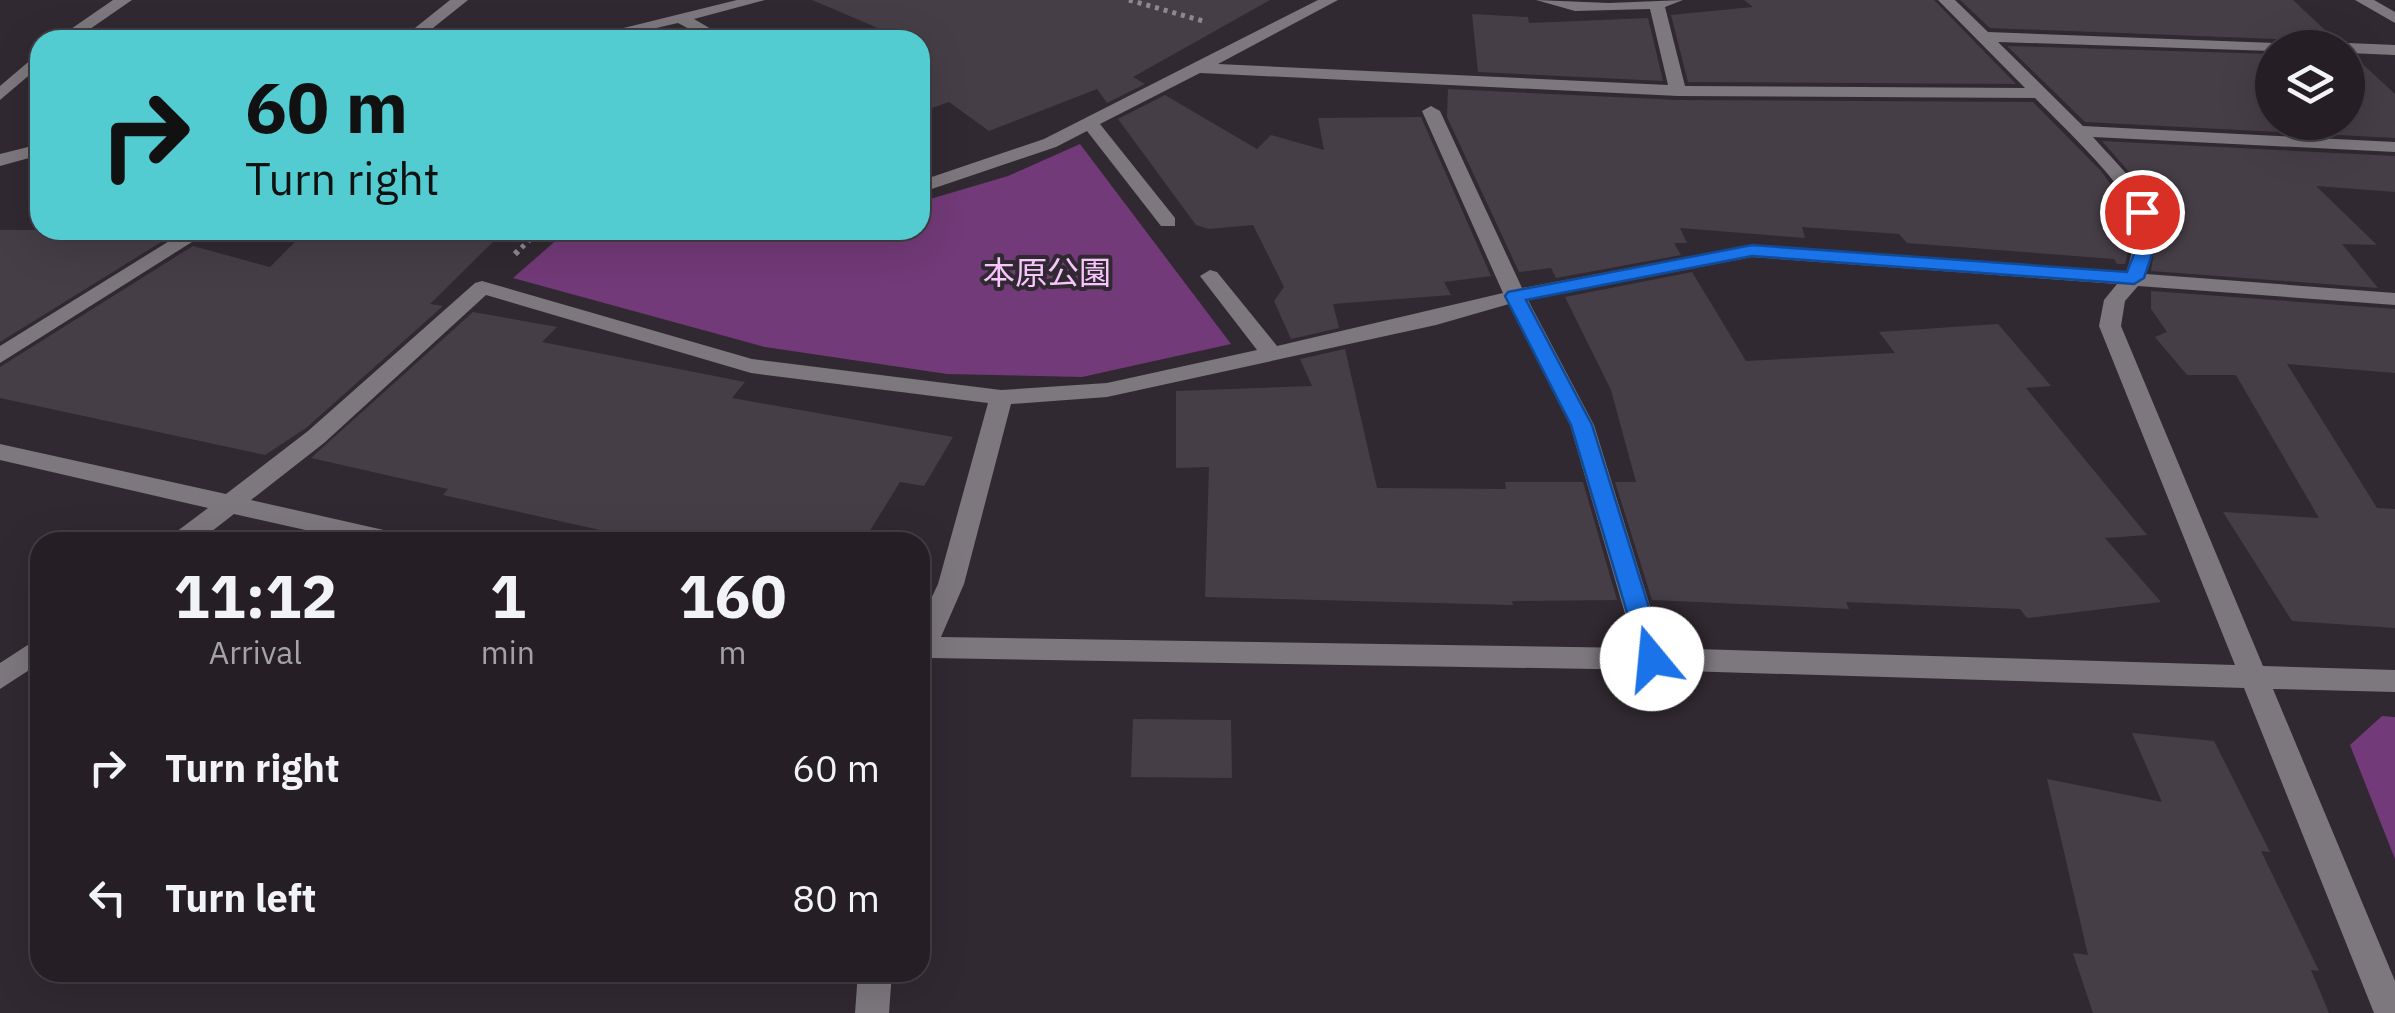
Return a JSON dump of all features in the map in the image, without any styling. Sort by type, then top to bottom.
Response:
[{"type":"street","points":[[78,30],[124,0]]},
{"type":"street","points":[[421,30],[460,0]]},
{"type":"street","points":[[627,30],[757,0]]},
{"type":"street","points":[[930,184],[1033,149],[1091,124],[1330,0]]},
{"type":"street","points":[[1544,0],[1573,6],[1666,2],[1678,91]]},
{"type":"street","points":[[1946,0],[2078,131],[2129,190],[2142,212],[2143,254],[2134,278],[2115,300],[2110,326],[2392,1013]]},
{"type":"street","points":[[2363,0],[2395,18]]},
{"type":"street","points":[[680,18],[703,30]]},
{"type":"street","points":[[1983,37],[2255,46]]},
{"type":"street","points":[[2365,49],[2395,50]]},
{"type":"street","points":[[0,95],[30,67]]},
{"type":"street","points":[[1201,68],[1678,91],[2040,93]]},
{"type":"street","points":[[1430,111],[1514,296],[1582,425],[1652,659]]},
{"type":"street","points":[[1091,124],[1168,222]]},
{"type":"street","points":[[2078,131],[2395,147]]},
{"type":"street","points":[[0,160],[30,152]]},
{"type":"street","points":[[0,356],[184,240]]},
{"type":"street","points":[[195,532],[316,436],[482,287],[751,366],[1001,396],[1108,390],[1514,296],[1752,251],[2395,300]]},
{"type":"street","points":[[1210,276],[1272,354]]},
{"type":"street","points":[[930,630],[951,584],[1001,396]]},
{"type":"street","points":[[0,452],[352,532]]},
{"type":"street","points":[[930,649],[1652,659],[2395,681]]},
{"type":"street","points":[[0,678],[30,656]]},
{"type":"street","points":[[872,1013],[874,982]]},
{"type":"path","points":[[1129,0],[1257,37]]},
{"type":"green space","name":"本原公園","points":[[1080,144],[1231,344],[1082,377],[947,374],[765,347],[513,278],[557,240],[930,240],[930,199],[1008,176]]},
{"type":"green space","points":[[2382,716],[2395,717],[2395,859],[2350,745]]},
{"type":"building","points":[[812,0],[1270,0],[1133,77],[1145,84],[1107,103],[1097,89],[989,131],[949,102],[930,109],[930,30],[882,30]]},
{"type":"building","points":[[1744,0],[1934,0],[2016,84],[1688,82],[1671,15],[1753,7]]},
{"type":"building","points":[[1960,0],[2293,0],[2325,30],[2255,30],[2255,38],[1990,28]]},
{"type":"building","points":[[1472,14],[1528,17],[1529,23],[1648,18],[1663,81],[1478,72]]},
{"type":"building","points":[[2007,46],[2255,53],[2255,131],[2085,122]]},
{"type":"building","points":[[2365,66],[2395,94],[2395,138],[2365,136]]},
{"type":"building","points":[[1448,89],[1678,100],[2033,102],[2101,171],[2123,201],[2131,226],[2127,257],[2125,264],[2117,264],[2114,259],[1907,243],[1899,234],[1802,227],[1805,238],[1680,228],[1687,243],[1674,243],[1681,255],[1556,278],[1551,268],[1519,272],[1447,117]]},
{"type":"building","points":[[1165,95],[1257,149],[1271,135],[1324,150],[1318,118],[1421,117],[1491,276],[1444,282],[1451,295],[1333,304],[1339,328],[1291,339],[1274,301],[1284,287],[1253,225],[1209,229],[1196,225],[1118,119]]},
{"type":"building","points":[[2102,141],[2395,156],[2395,192],[2316,186],[2377,245],[2342,244],[2378,288],[2151,271],[2157,232],[2154,212],[2137,181]]},
{"type":"building","points":[[0,230],[30,230],[30,240],[164,240],[0,342]]},
{"type":"building","points":[[297,240],[495,240],[430,304],[443,306],[306,428],[265,455],[0,398],[0,367],[193,246],[270,267]]},
{"type":"building","points":[[1692,272],[1746,361],[1895,353],[1879,332],[1998,324],[2051,386],[2026,388],[2147,535],[2105,538],[2161,602],[2027,618],[2020,609],[1846,602],[1849,609],[1652,600],[1615,482],[1636,482],[1611,390],[1565,297]]},
{"type":"building","points":[[2151,291],[2395,309],[2395,373],[2287,364],[2377,508],[2395,509],[2395,628],[2292,621],[2223,512],[2319,518],[2236,375],[2187,375],[2155,337],[2167,332],[2151,309]]},
{"type":"building","points":[[473,312],[557,327],[542,342],[745,382],[732,398],[953,437],[924,486],[900,482],[869,532],[609,532],[443,495],[448,489],[311,458]]},
{"type":"building","points":[[1345,349],[1377,488],[1506,489],[1505,482],[1583,482],[1617,600],[1512,601],[1513,605],[1205,597],[1209,467],[1176,468],[1176,391],[1312,386],[1300,359]]},
{"type":"building","points":[[1133,719],[1231,720],[1232,778],[1131,777]]},
{"type":"building","points":[[2132,733],[2214,741],[2270,852],[2261,851],[2319,971],[2311,970],[2329,1013],[2093,1013],[2073,953],[2088,955],[2047,779],[2162,802]]},
{"type":"route","points":[[1652,659],[1582,425],[1514,296],[1752,251],[2134,278],[2143,254],[2142,212]]}]
